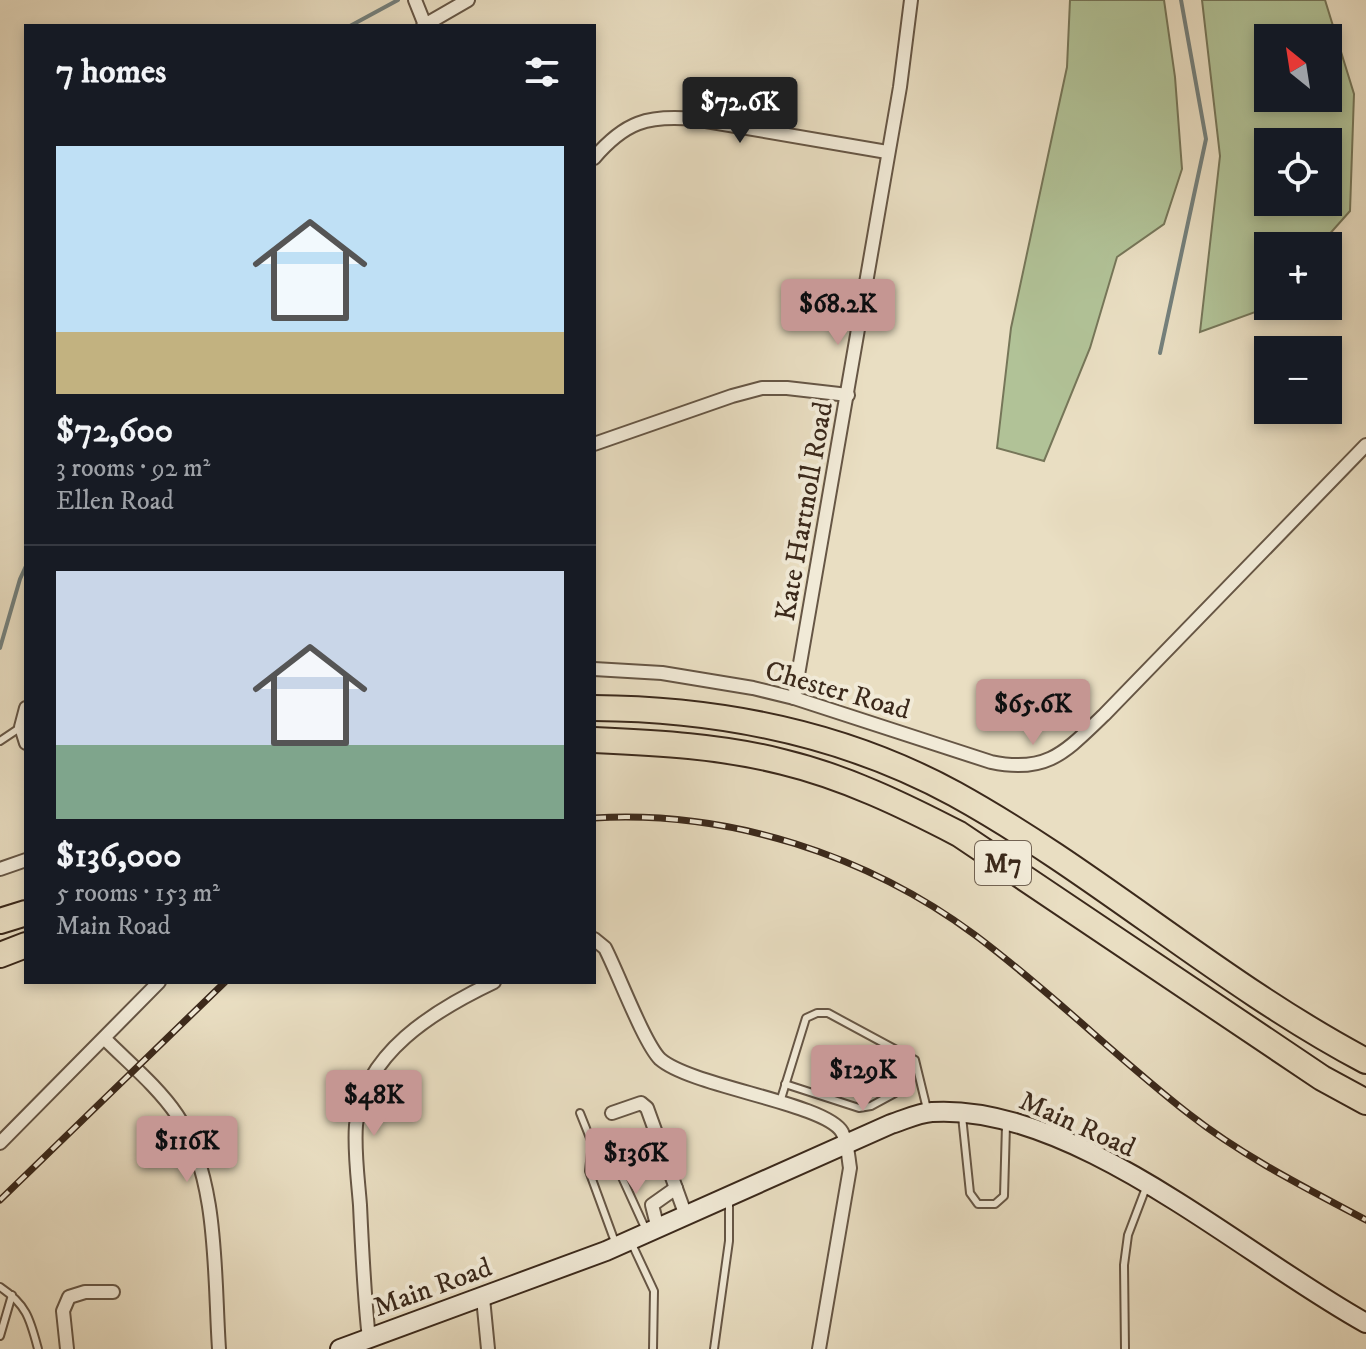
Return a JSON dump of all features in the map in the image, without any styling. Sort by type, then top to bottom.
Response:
[{"type":"highway","name":"M7","points":[[596,708],[651,708],[771,725],[844,747],[933,783],[1018,832],[1292,1017],[1366,1061]]},
{"type":"highway","name":"M7","points":[[596,740],[671,743],[784,762],[853,784],[906,807],[959,834],[1289,1056],[1366,1102]]},
{"type":"highway","points":[[0,921],[24,914]]},
{"type":"highway","points":[[0,955],[24,946]]},
{"type":"main road","name":"Main Road","points":[[340,1349],[483,1298],[638,1237],[891,1124],[928,1112],[962,1112],[1006,1120],[1091,1154],[1147,1185],[1366,1323]]},
{"type":"street","points":[[415,0],[423,24]]},
{"type":"street","points":[[427,24],[468,0]]},
{"type":"street","name":"Kate Hartnoll Road","points":[[794,698],[900,87],[911,0]]},
{"type":"street","points":[[596,156],[611,139],[635,123],[667,118],[694,119],[887,152]]},
{"type":"street","points":[[596,443],[762,388],[848,395]]},
{"type":"street","name":"Chester Road","points":[[596,669],[713,680],[794,698],[991,762],[1027,766],[1053,758],[1104,715],[1366,445]]},
{"type":"street","points":[[24,716],[21,727],[24,737]]},
{"type":"street","points":[[0,869],[24,861]]},
{"type":"street","points":[[596,941],[605,948],[659,1057],[684,1071],[828,1121],[841,1129],[847,1143],[850,1168],[819,1349]]},
{"type":"street","points":[[0,1143],[157,984]]},
{"type":"street","points":[[369,1339],[356,1144],[360,1106],[391,1051],[439,1012],[490,984]]},
{"type":"street","points":[[105,1039],[177,1115],[202,1166],[208,1193],[219,1349]]},
{"type":"street","points":[[612,1113],[636,1103],[644,1104],[686,1216]]},
{"type":"street","points":[[638,1237],[652,1205],[676,1188]]},
{"type":"street","points":[[67,1349],[63,1311],[69,1297],[85,1292],[113,1292]]},
{"type":"street","points":[[483,1298],[488,1349]]},
{"type":"lane","points":[[0,741],[21,727]]},
{"type":"lane","points":[[779,1103],[803,1023],[810,1014],[828,1013],[908,1054],[919,1067],[928,1112]]},
{"type":"lane","points":[[785,1084],[859,1108],[871,1106],[895,1093],[908,1054]]},
{"type":"lane","points":[[962,1112],[970,1193],[973,1200],[985,1205],[1001,1200],[1005,1191],[1006,1120]]},
{"type":"lane","points":[[580,1113],[592,1143],[589,1171],[638,1237]]},
{"type":"lane","points":[[592,1143],[615,1162],[654,1291],[653,1349]]},
{"type":"lane","points":[[1125,1349],[1124,1265],[1128,1235],[1147,1185]]},
{"type":"lane","points":[[714,1349],[729,1241],[729,1197]]},
{"type":"lane","points":[[0,1287],[22,1304],[30,1318],[38,1349]]},
{"type":"lane","points":[[0,1336],[12,1295]]},
{"type":"green space","points":[[1070,0],[1164,0],[1175,77],[1182,169],[1164,224],[1117,257],[1090,348],[1044,461],[997,448],[1011,328],[1067,67]]},
{"type":"green space","points":[[1202,0],[1325,0],[1332,24],[1254,24],[1254,112],[1342,112],[1342,55],[1354,94],[1350,211],[1331,232],[1254,232],[1254,313],[1200,332],[1220,156]]},
{"type":"waterway","points":[[354,24],[398,0]]},
{"type":"waterway","points":[[1160,353],[1206,139],[1181,0]]},
{"type":"waterway","points":[[0,648],[24,570]]},
{"type":"railway","points":[[596,818],[645,817],[745,830],[843,861],[889,882],[975,935],[1210,1130],[1276,1171],[1366,1220]]},
{"type":"railway","points":[[0,1200],[223,984]]}]
